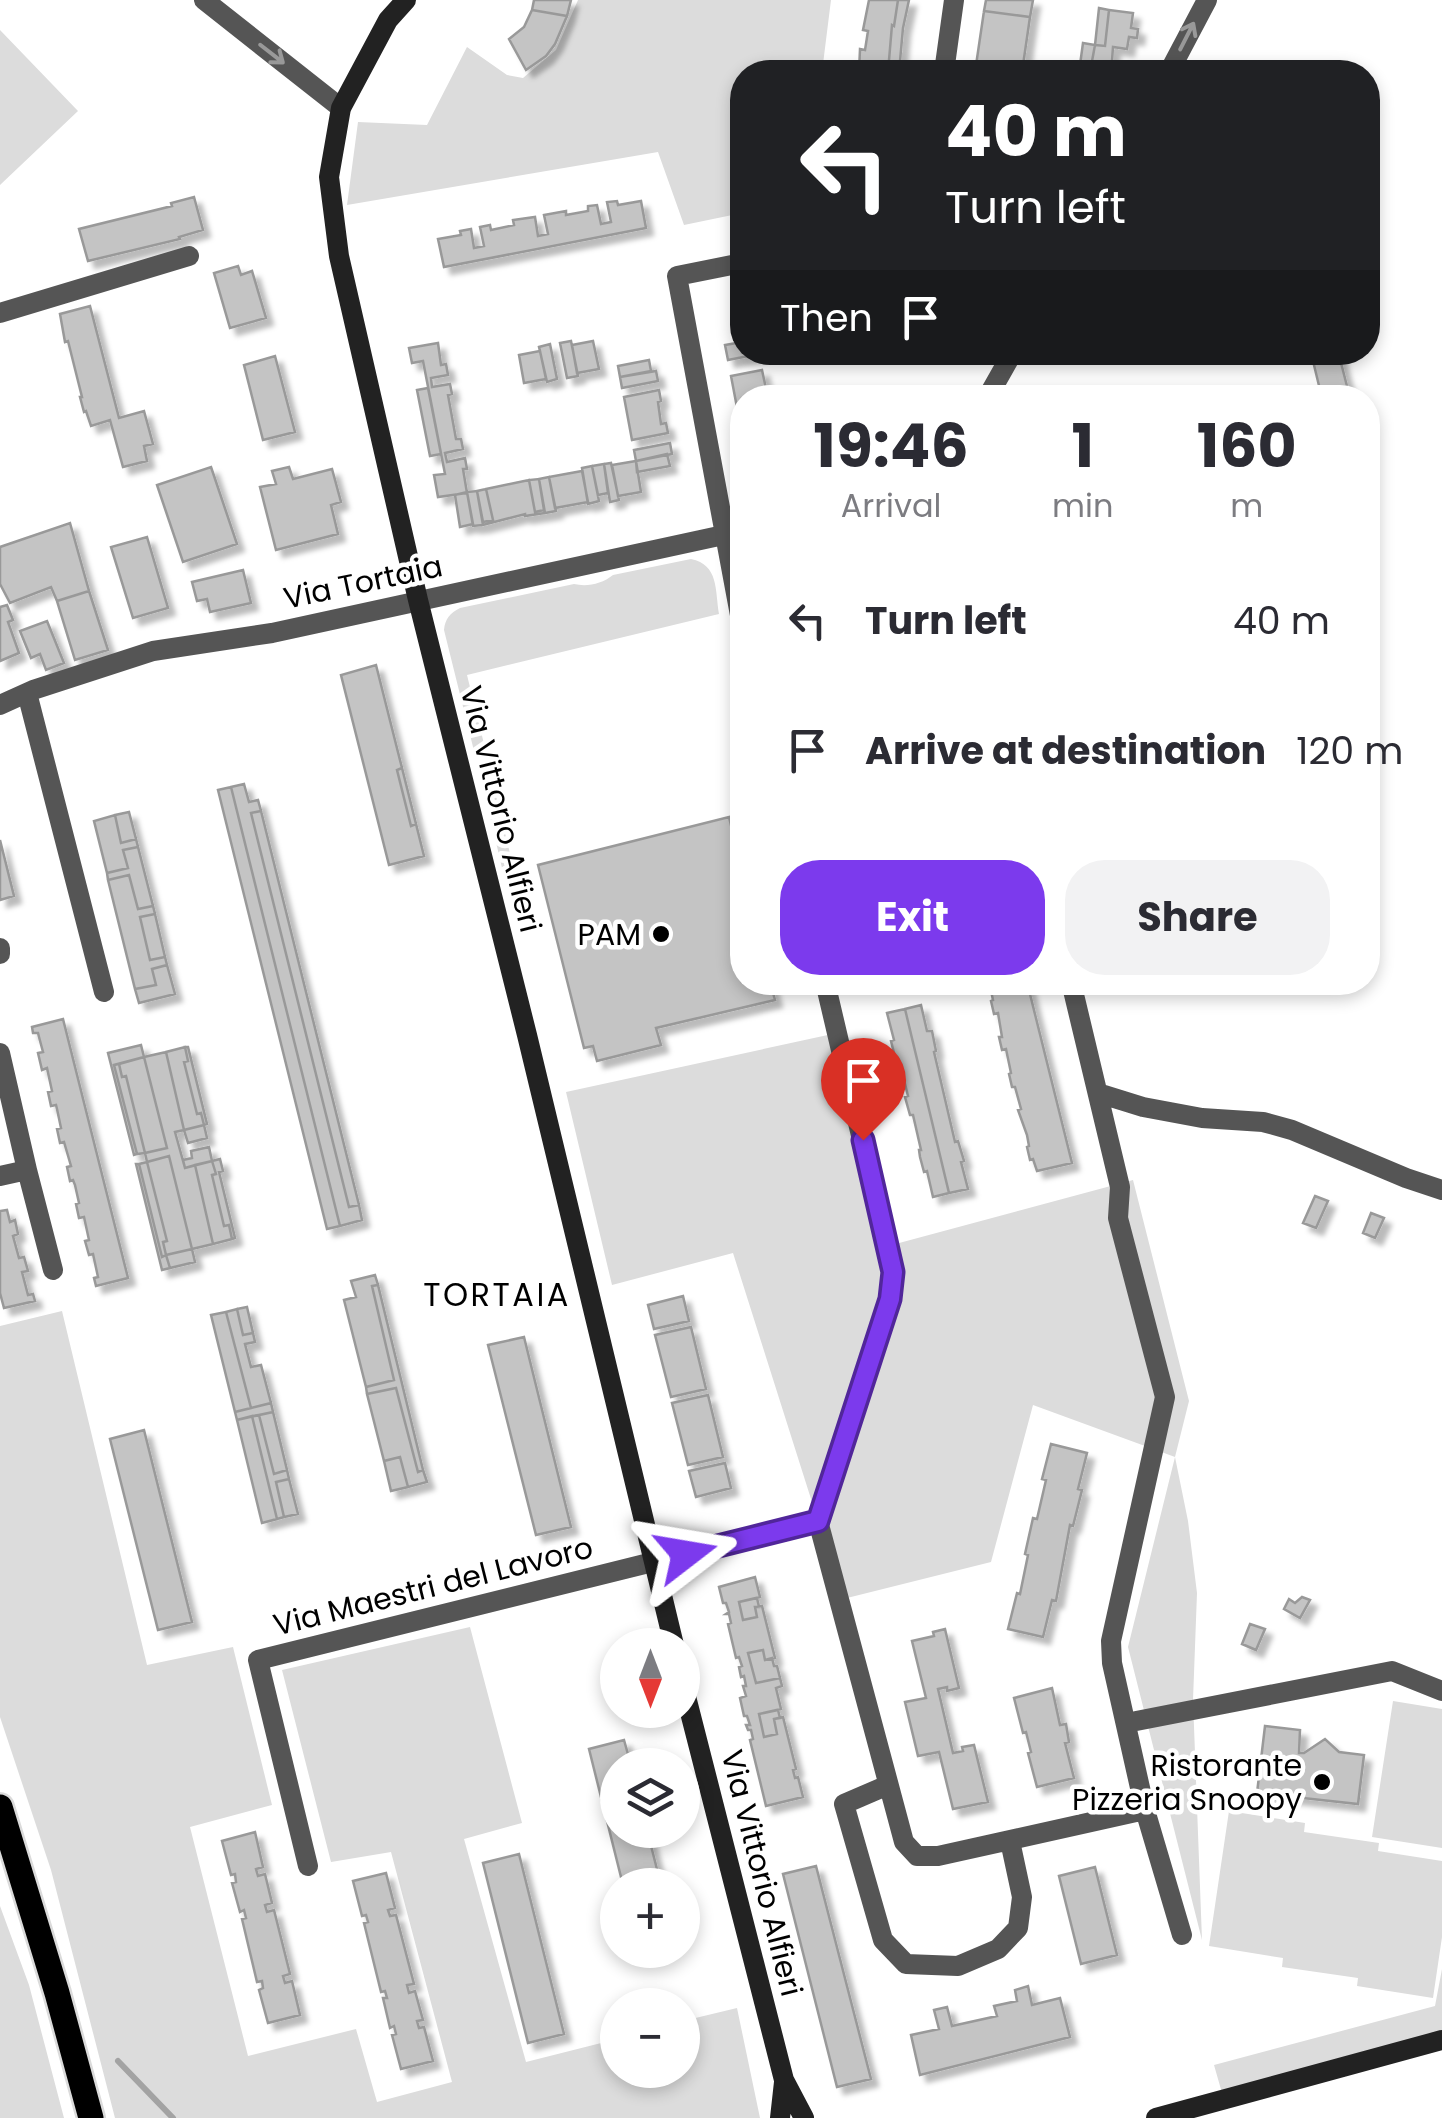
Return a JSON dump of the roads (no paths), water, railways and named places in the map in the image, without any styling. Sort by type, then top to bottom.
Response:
[{"type":"main road","points":[[0,1807],[58,1994],[91,2118]]},
{"type":"street","points":[[204,0],[341,108]]},
{"type":"street","name":"Via Vittorio Alfieri","points":[[406,0],[388,20],[341,108],[329,178],[339,256],[418,600],[670,1628]]},
{"type":"street","points":[[946,60],[954,0]]},
{"type":"street","points":[[1175,60],[1207,0]]},
{"type":"street","points":[[0,313],[189,256]]},
{"type":"street","points":[[730,265],[676,276],[730,519]]},
{"type":"street","name":"Via Tortaia","points":[[0,704],[153,650],[272,633],[730,534]]},
{"type":"street","points":[[26,693],[104,992]]},
{"type":"street","points":[[828,995],[893,1272],[890,1299],[818,1521],[904,1842],[917,1856],[938,1856],[1146,1810]]},
{"type":"street","points":[[1074,995],[1120,1187],[1118,1218],[1165,1398],[1110,1641],[1146,1810],[1182,1935]]},
{"type":"street","points":[[0,1053],[52,1270]]},
{"type":"street","points":[[1098,1093],[1143,1108],[1202,1118],[1263,1122],[1292,1130],[1442,1190]]},
{"type":"street","points":[[0,1176],[27,1170]]},
{"type":"street","points":[[653,1563],[818,1521]]},
{"type":"street","name":"Via Maestri del Lavoro","points":[[308,1866],[258,1660],[653,1563]]},
{"type":"street","points":[[1126,1723],[1392,1672],[1442,1691]]},
{"type":"street","name":"Via Vittorio Alfieri","points":[[694,1728],[784,2080],[804,2118]]},
{"type":"street","points":[[888,1785],[844,1804],[883,1940],[906,1964],[958,1966],[998,1949],[1018,1928],[1022,1897],[1010,1841]]},
{"type":"street","points":[[1156,2118],[1442,2040]]},
{"type":"street","name":"Via Vittorio Alfieri","points":[[780,2118],[784,2080]]},
{"type":"waterway","points":[[118,2061],[173,2118]]},
{"type":"place","name":"PAM","points":[[661,934]]},
{"type":"place","name":"Ristorante Pizzeria Snoopy","points":[[1322,1782]]},
{"type":"district","name":"TORTAIA","points":[[497,1294]]}]
